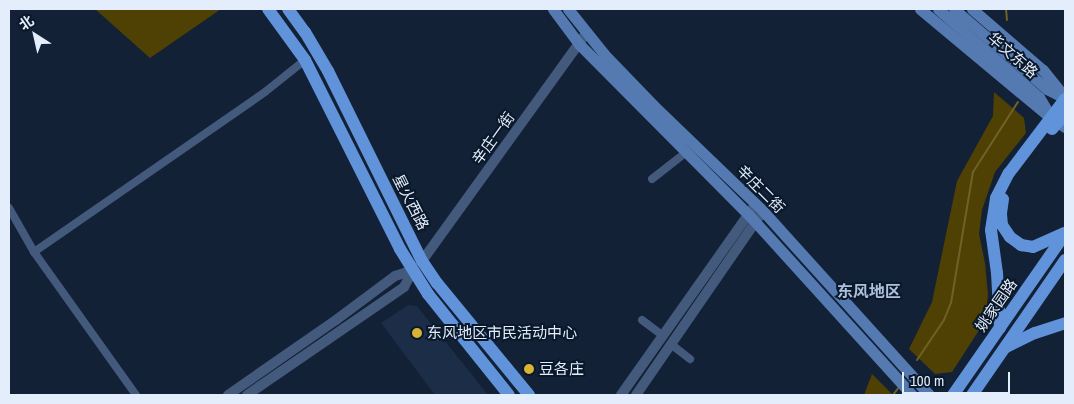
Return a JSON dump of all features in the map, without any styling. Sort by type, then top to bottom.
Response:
[{"type":"main road","name":"星火西路","points":[[268,9],[304,60],[417,265],[437,283],[529,395]]},
{"type":"main road","name":"星火西路","points":[[288,9],[305,32],[328,71],[417,265],[428,294],[509,395]]},
{"type":"main road","name":"辛庄二街","points":[[553,9],[579,44],[685,153],[752,218],[912,395]]},
{"type":"main road","name":"辛庄二街","points":[[568,9],[653,105],[760,208],[928,395]]},
{"type":"main road","points":[[920,9],[1060,120]]},
{"type":"main road","name":"华文东路","points":[[938,9],[1039,97],[1060,120]]},
{"type":"main road","name":"华文东路","points":[[954,9],[1047,89],[1065,98]]},
{"type":"main road","points":[[972,9],[1043,70],[1065,98],[1060,120],[1042,140],[1009,186],[1002,200],[1002,225],[1010,237],[1021,245],[1033,247],[1065,233]]},
{"type":"main road","points":[[1000,328],[992,212],[1000,187],[1009,173],[1060,120]]},
{"type":"main road","name":"姚家园路","points":[[953,395],[1065,233]]},
{"type":"main road","name":"姚家园路","points":[[972,395],[1065,260]]},
{"type":"main road","points":[[1006,347],[1035,333],[1065,323]]},
{"type":"street","name":"辛庄一街","points":[[247,395],[404,287],[417,265],[587,32]]},
{"type":"street","points":[[34,252],[265,92],[304,60]]},
{"type":"street","points":[[652,179],[685,153]]},
{"type":"street","points":[[9,208],[34,252],[136,395]]},
{"type":"street","points":[[622,395],[663,336],[760,208]]},
{"type":"street","points":[[636,395],[672,344],[752,218]]},
{"type":"street","points":[[228,395],[336,320],[395,276],[417,265]]},
{"type":"street","points":[[642,320],[663,336]]},
{"type":"street","points":[[672,344],[690,359]]},
{"type":"shaded area","points":[[95,9],[221,9],[150,58]]},
{"type":"shaded area","points":[[994,92],[1024,118],[1026,133],[995,172],[982,210],[979,234],[985,263],[988,295],[985,321],[952,372],[935,374],[909,349],[932,302],[957,181],[993,116]]},
{"type":"shaded area","points":[[408,305],[417,306],[488,395],[435,395],[381,323]]},
{"type":"shaded area","points":[[872,374],[893,395],[864,395]]},
{"type":"waterway","points":[[1006,9],[1007,20]]},
{"type":"waterway","points":[[917,360],[944,320],[951,303],[973,172],[1018,102]]},
{"type":"waterway","points":[[893,395],[899,387]]},
{"type":"place","name":"东风地区市民活动中心","points":[[417,333]]},
{"type":"place","name":"豆各庄","points":[[529,369]]},
{"type":"district","name":"东风地区","points":[[869,291]]}]
